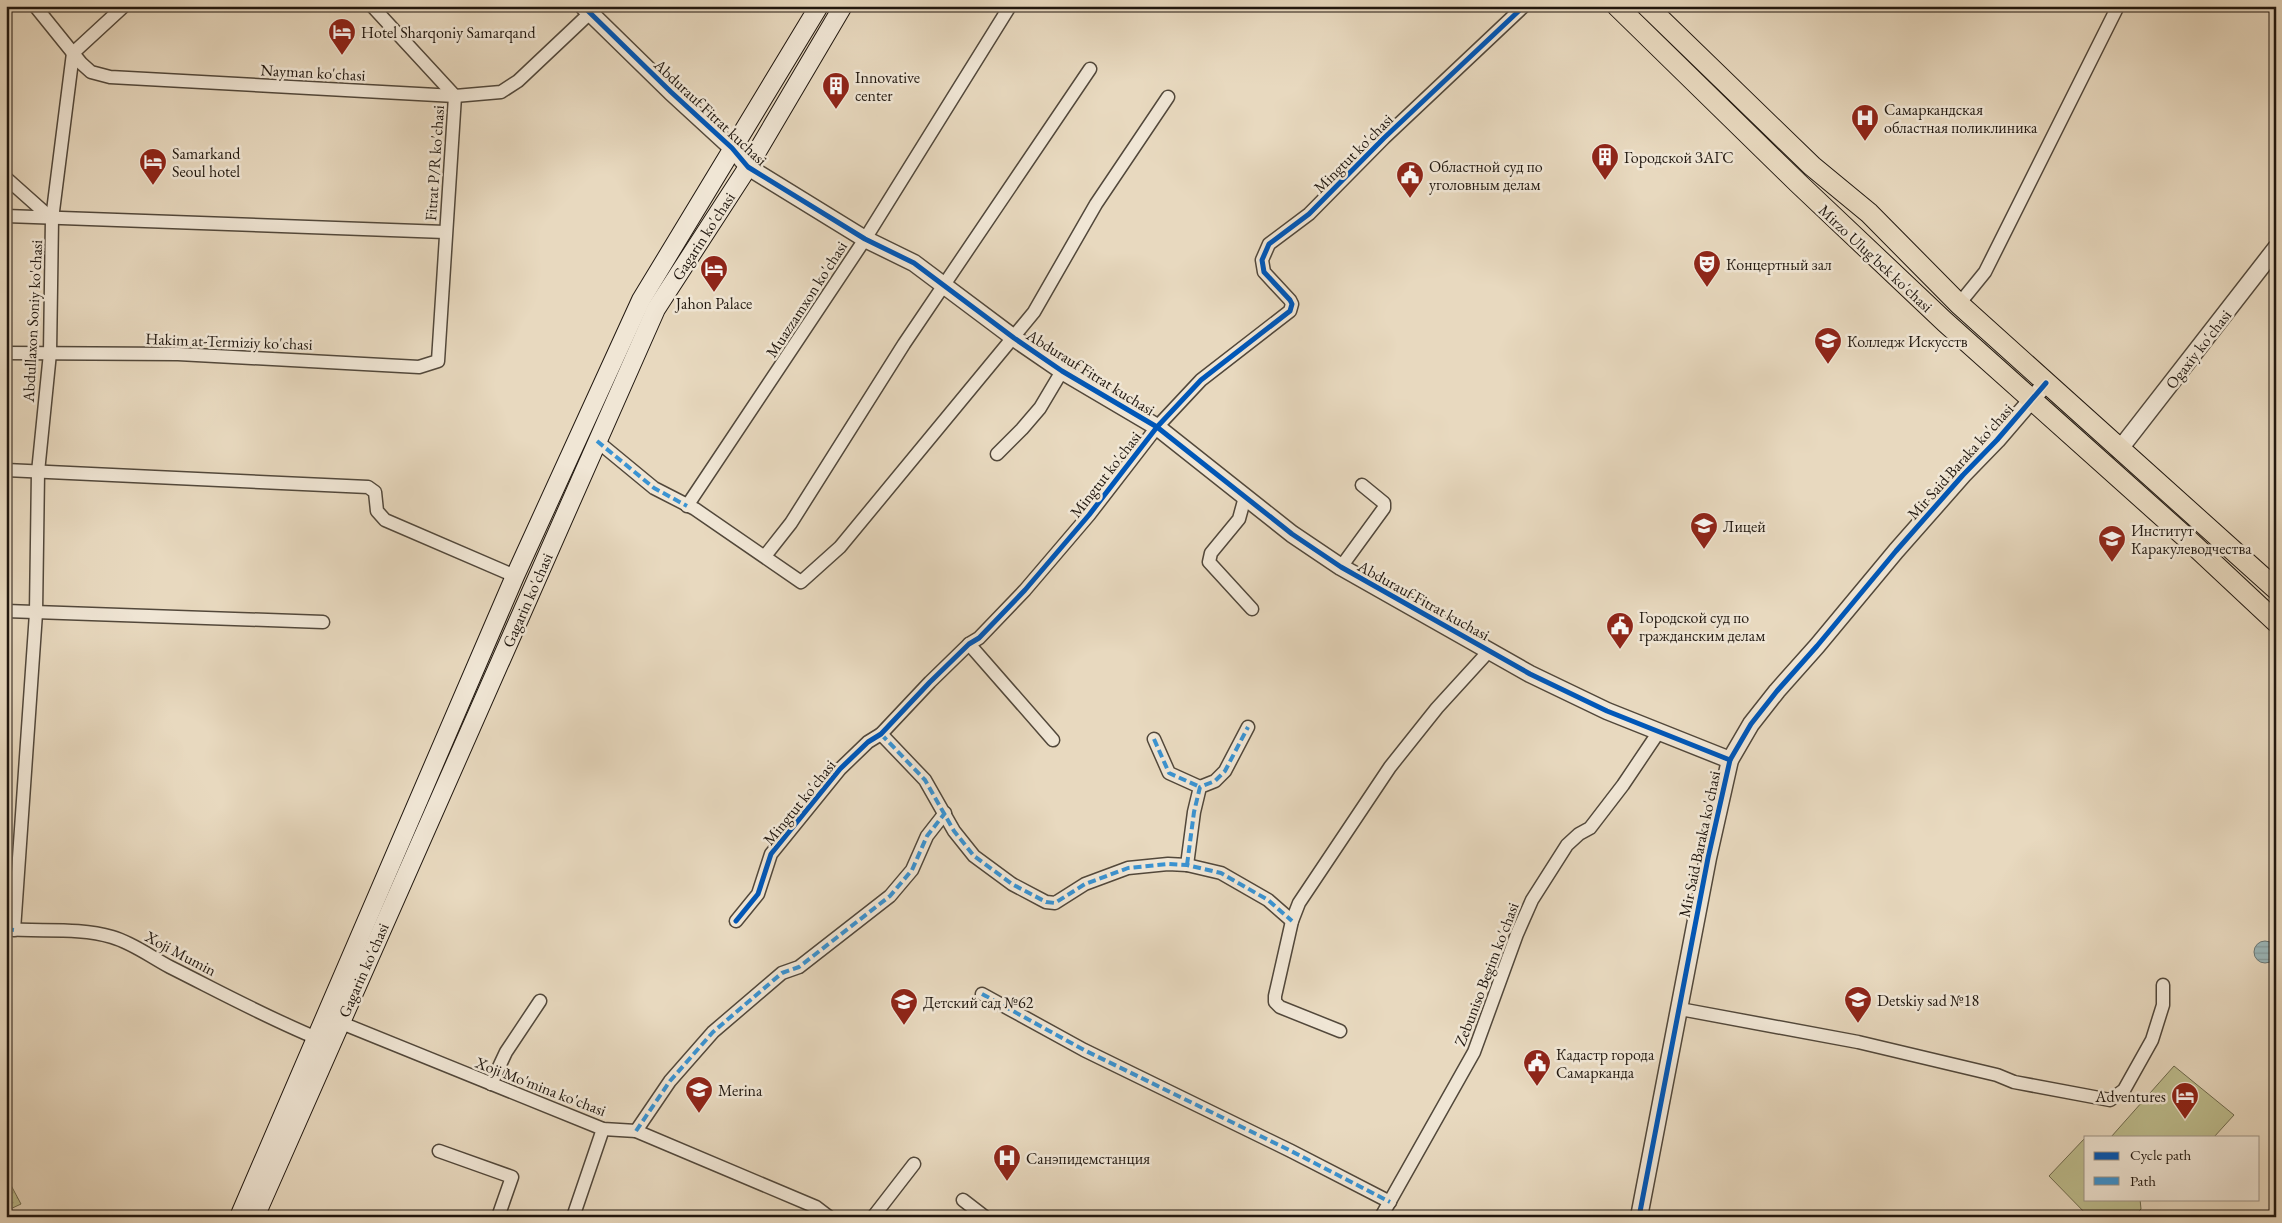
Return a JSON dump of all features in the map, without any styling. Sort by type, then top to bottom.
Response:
[{"type":"main road","name":"Gagarin ko'chasi","points":[[255,1217],[323,1041],[515,576],[641,300],[819,6]]},
{"type":"main road","name":"Gagarin ko'chasi","points":[[332,1020],[656,309],[748,167],[843,6]]},
{"type":"main road","name":"Mirzo Ulug'bek ko'chasi","points":[[1617,6],[1856,238],[2031,401],[2182,534],[2276,622]]},
{"type":"main road","name":"Mirzo Ulug'bek ko'chasi","points":[[1646,6],[1812,166],[1868,214],[1959,304],[2119,450],[2275,588]]},
{"type":"main road","name":"Gagarin ko'chasi","points":[[239,1217],[323,1041]]},
{"type":"street","name":"Nayman ko'chasi","points":[[35,6],[91,72],[110,77],[455,96],[501,92],[518,81],[586,10]]},
{"type":"street","points":[[73,53],[124,6]]},
{"type":"street","points":[[372,6],[455,96]]},
{"type":"street","name":"Muazzamxon ko'chasi","points":[[687,506],[865,239],[1010,6]]},
{"type":"street","name":"Mingtut ko'chasi","points":[[736,921],[758,894],[771,854],[840,769],[868,742],[881,734],[969,644],[979,638],[1048,565],[1112,487],[1157,428],[1201,380],[1290,311],[1292,304],[1290,300],[1264,272],[1262,260],[1269,244],[1309,214],[1384,138],[1524,6]]},
{"type":"street","points":[[1959,304],[1985,272],[2118,6]]},
{"type":"street","name":"Abdurauf Fitrat kuchasi","points":[[586,10],[732,148],[748,167],[865,239],[914,263],[1014,338],[1062,371],[1157,428],[1292,534],[1341,567],[1489,651],[1607,711],[1658,733],[1730,760]]},
{"type":"street","name":"Abdullaxon Soniy ko'chasi","points":[[10,929],[36,613],[38,472],[50,353],[52,219],[73,53]]},
{"type":"street","points":[[765,556],[791,523],[904,344],[1090,69]]},
{"type":"street","name":"Fitrat P/R ko'chasi","points":[[440,349],[445,232],[455,96]]},
{"type":"street","points":[[597,441],[654,488],[695,509],[801,582],[840,547],[1034,312],[1096,204],[1168,97]]},
{"type":"street","points":[[6,178],[52,219]]},
{"type":"street","points":[[6,216],[445,232]]},
{"type":"street","name":"Ogaxiy ko'chasi","points":[[2119,450],[2276,248]]},
{"type":"street","name":"Hakim at-Termiziy ko'chasi","points":[[6,353],[178,354],[419,367],[438,361],[440,349]]},
{"type":"street","points":[[997,454],[1040,408],[1062,371]]},
{"type":"street","name":"Mir Said Baraka ko'chasi","points":[[1638,1217],[1680,1010],[1708,858],[1730,760],[1751,724],[1777,691],[1896,551],[2046,383]]},
{"type":"street","points":[[6,470],[368,487],[375,492],[377,511],[385,520],[515,576]]},
{"type":"street","points":[[1341,567],[1384,508],[1384,504],[1380,499],[1362,485]]},
{"type":"street","points":[[1245,497],[1239,519],[1211,553],[1209,562],[1252,609]]},
{"type":"street","points":[[6,611],[323,622]]},
{"type":"street","points":[[969,644],[1053,740]]},
{"type":"street","points":[[1340,1031],[1280,1007],[1275,1002],[1292,921],[1299,903],[1390,767],[1437,708],[1489,651]]},
{"type":"street","points":[[1154,739],[1169,773],[1182,781],[1200,787],[1215,781],[1225,771],[1248,727]]},
{"type":"street","name":"Zebuniso Begim ko'chasi","points":[[1381,1217],[1474,1052],[1516,934],[1532,900],[1568,845],[1579,834],[1590,828],[1623,785],[1658,733]]},
{"type":"street","points":[[881,734],[925,780],[954,831],[974,856],[1012,884],[1051,903],[1085,884],[1128,868],[1168,864],[1187,865],[1221,873],[1268,900],[1292,921]]},
{"type":"street","points":[[1187,865],[1194,812],[1200,787]]},
{"type":"street","points":[[636,1131],[670,1081],[713,1032],[782,974],[799,967],[890,896],[912,870],[927,836],[945,813]]},
{"type":"street","name":"Xoji Mumin","points":[[10,929],[80,932],[112,937],[140,949],[158,961],[205,985],[323,1041]]},
{"type":"street","points":[[1680,1010],[1858,1042],[1997,1075],[2014,1082],[2110,1100],[2124,1090],[2152,1040],[2163,1005],[2163,985]]},
{"type":"street","points":[[982,994],[1084,1050],[1291,1151],[1390,1202]]},
{"type":"street","points":[[491,1084],[506,1052],[540,1001]]},
{"type":"street","name":"Xoji Mo'mina ko'chasi","points":[[332,1020],[603,1129],[636,1131],[816,1206],[829,1217]]},
{"type":"street","points":[[573,1217],[603,1129]]},
{"type":"street","points":[[439,1151],[512,1177],[498,1217]]},
{"type":"street","points":[[874,1217],[914,1164]]},
{"type":"street","points":[[963,1200],[985,1217]]},
{"type":"green space","points":[[2174,1066],[2234,1115],[2215,1136],[2112,1136]]},
{"type":"green space","points":[[2084,1139],[2084,1200],[2140,1200],[2141,1209],[2134,1217],[2089,1217],[2049,1176]]},
{"type":"green space","points":[[6,1176],[21,1204],[6,1211]]},
{"type":"water","points":[[2265,941],[2273,944],[2276,952],[2273,960],[2265,963],[2257,960],[2254,952],[2257,944]]},
{"type":"marked path","points":[[597,441],[654,488],[687,506]]},
{"type":"marked path","points":[[1187,865],[1194,812],[1200,787],[1215,781],[1225,771],[1248,727]]},
{"type":"marked path","points":[[881,734],[925,780],[954,831],[974,856],[1012,884],[1046,902],[1055,903],[1085,884],[1128,868],[1168,864],[1187,865],[1221,873],[1268,900],[1292,921]]},
{"type":"marked path","points":[[1154,739],[1169,773],[1200,787]]},
{"type":"marked path","points":[[636,1131],[670,1081],[713,1032],[782,973],[799,967],[890,896],[912,870],[927,836],[945,813]]},
{"type":"marked path","points":[[6,929],[14,930]]},
{"type":"marked path","points":[[982,994],[1084,1050],[1291,1151],[1390,1202]]},
{"type":"cycle path","points":[[583,6],[671,92],[732,148],[748,167],[865,239],[914,263],[1014,338],[1062,371],[1157,427],[1292,534],[1341,567],[1530,674],[1607,711],[1730,760]]},
{"type":"cycle path","points":[[736,921],[758,894],[771,854],[840,769],[868,742],[881,734],[930,682],[969,644],[979,638],[1025,590],[1089,515],[1157,427],[1201,380],[1290,311],[1292,304],[1290,300],[1264,272],[1262,260],[1269,244],[1309,214],[1384,138],[1524,6]]},
{"type":"cycle path","points":[[1639,1217],[1708,858],[1730,760],[1751,724],[1777,691],[1896,551],[2046,383]]},
{"type":"place","name":"Hotel Sharqoniy Samarqand","points":[[342,56]]},
{"type":"place","name":"Innovative center","points":[[836,110]]},
{"type":"place","name":"Самаркандская областная поликлиника","points":[[1865,142]]},
{"type":"place","name":"Городской ЗАГС","points":[[1605,181]]},
{"type":"place","name":"Samarkand Seoul hotel","points":[[153,186]]},
{"type":"place","name":"Областной суд по уголовным делам","points":[[1410,199]]},
{"type":"place","name":"Концертный зал","points":[[1707,288]]},
{"type":"place","name":"Jahon Palace","points":[[714,293]]},
{"type":"place","name":"Колледж Искусств","points":[[1828,365]]},
{"type":"place","name":"Лицей","points":[[1704,550]]},
{"type":"place","name":"Институт Каракулеводчества","points":[[2112,563]]},
{"type":"place","name":"Городской суд по гражданским делам","points":[[1620,650]]},
{"type":"place","name":"Detskiy sad №18","points":[[1858,1024]]},
{"type":"place","name":"Детский сад №62","points":[[904,1026]]},
{"type":"place","name":"Кадастр города Самарканда","points":[[1537,1087]]},
{"type":"place","name":"Merina","points":[[699,1114]]},
{"type":"place","name":"Adventures","points":[[2185,1120]]},
{"type":"place","name":"Санэпидемстанция","points":[[1007,1182]]}]
